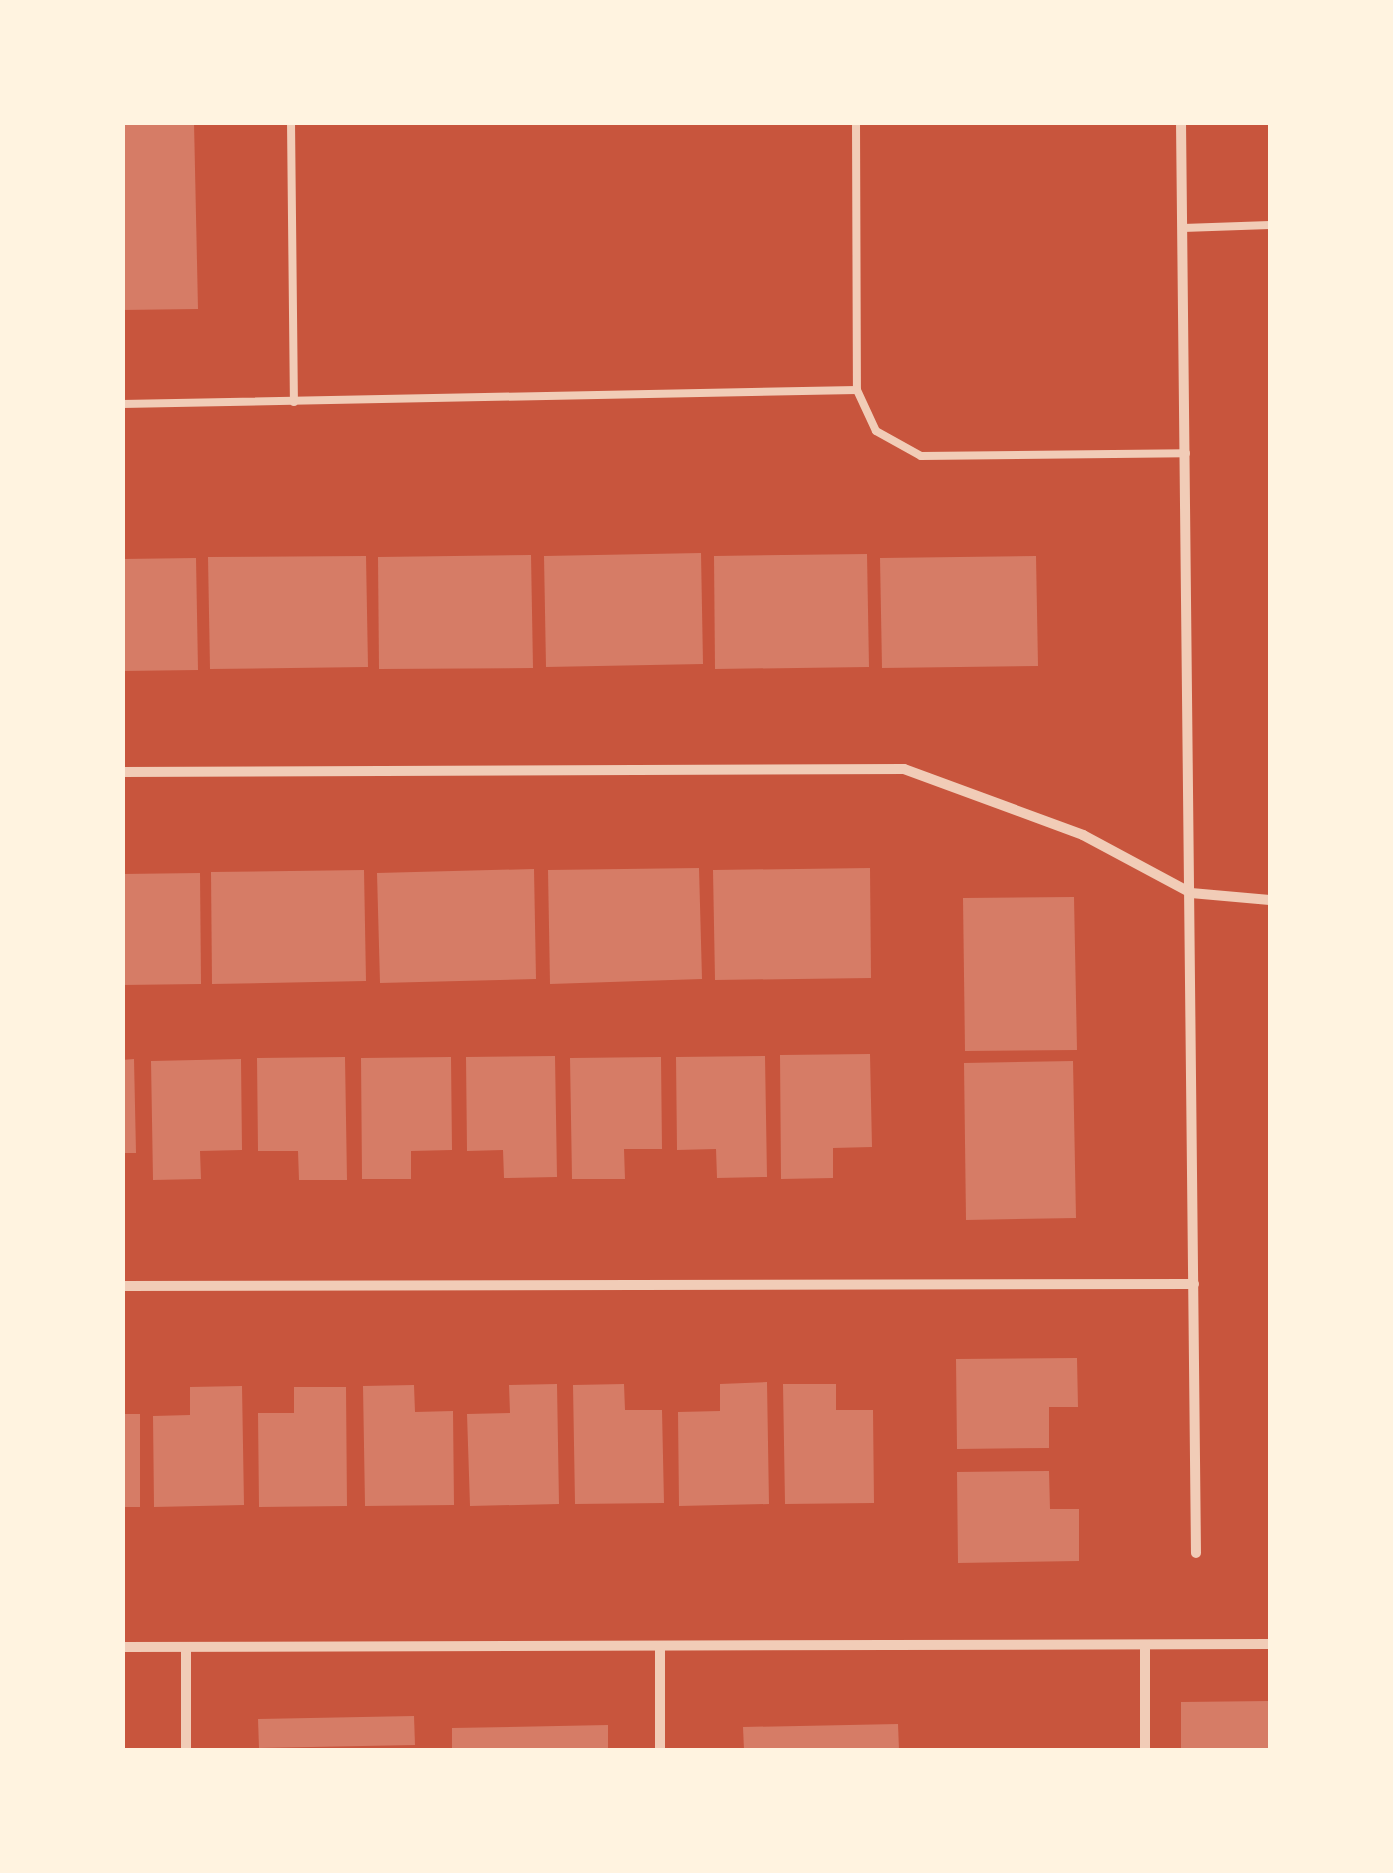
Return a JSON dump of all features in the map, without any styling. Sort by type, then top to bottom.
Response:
[{"type":"street","points":[[1182,122],[1196,1553]]},
{"type":"street","points":[[122,772],[904,769],[1083,835],[1191,893],[1270,900]]},
{"type":"street","points":[[122,1286],[1194,1284]]},
{"type":"street","points":[[122,1647],[1270,1644]]},
{"type":"street","points":[[1145,1645],[1145,1750]]},
{"type":"street","points":[[660,1646],[660,1750]]},
{"type":"street","points":[[186,1647],[186,1750]]},
{"type":"lane","points":[[292,122],[294,402]]},
{"type":"lane","points":[[856,122],[857,390],[876,430],[921,456],[1186,454]]},
{"type":"lane","points":[[1183,228],[1270,225]]},
{"type":"lane","points":[[122,404],[857,390]]},
{"type":"building","points":[[122,122],[194,122],[198,309],[122,310]]},
{"type":"building","points":[[701,553],[703,664],[546,667],[544,556]]},
{"type":"building","points":[[867,554],[869,667],[715,669],[714,556]]},
{"type":"building","points":[[531,555],[533,668],[379,669],[378,557]]},
{"type":"building","points":[[366,556],[368,667],[210,669],[208,557]]},
{"type":"building","points":[[1036,556],[1038,666],[882,668],[880,558]]},
{"type":"building","points":[[196,558],[198,670],[122,671],[122,559]]},
{"type":"building","points":[[699,868],[702,979],[550,984],[548,870]]},
{"type":"building","points":[[870,868],[871,978],[715,980],[713,870]]},
{"type":"building","points":[[534,869],[536,979],[380,983],[377,873]]},
{"type":"building","points":[[364,870],[366,981],[212,984],[211,872]]},
{"type":"building","points":[[200,873],[201,984],[122,985],[122,874]]},
{"type":"building","points":[[1074,897],[1077,1050],[965,1051],[963,898]]},
{"type":"building","points":[[870,1054],[872,1147],[833,1148],[833,1178],[781,1179],[780,1055]]},
{"type":"building","points":[[555,1056],[557,1177],[504,1178],[503,1150],[467,1151],[466,1057]]},
{"type":"building","points":[[765,1056],[767,1177],[717,1178],[716,1149],[677,1150],[676,1057]]},
{"type":"building","points":[[345,1057],[347,1180],[299,1180],[298,1151],[258,1151],[257,1058]]},
{"type":"building","points":[[451,1057],[452,1150],[411,1151],[411,1179],[362,1179],[361,1058]]},
{"type":"building","points":[[661,1057],[662,1149],[624,1149],[625,1179],[572,1179],[570,1058]]},
{"type":"building","points":[[134,1059],[136,1153],[122,1153],[122,1060]]},
{"type":"building","points":[[241,1059],[242,1150],[200,1151],[201,1179],[153,1180],[151,1061]]},
{"type":"building","points":[[1073,1061],[1076,1218],[966,1220],[964,1063]]},
{"type":"building","points":[[1077,1358],[1078,1407],[1049,1407],[1049,1448],[957,1449],[956,1359]]},
{"type":"building","points":[[767,1382],[769,1504],[679,1506],[678,1412],[720,1411],[720,1384]]},
{"type":"building","points":[[557,1384],[559,1504],[470,1506],[467,1414],[510,1413],[509,1385]]},
{"type":"building","points":[[624,1384],[625,1410],[662,1410],[664,1503],[575,1504],[573,1385]]},
{"type":"building","points":[[783,1384],[836,1384],[836,1410],[873,1410],[874,1503],[785,1504]]},
{"type":"building","points":[[414,1385],[415,1412],[453,1411],[454,1505],[365,1506],[363,1386]]},
{"type":"building","points":[[242,1386],[244,1505],[154,1507],[153,1416],[190,1415],[190,1387]]},
{"type":"building","points":[[294,1387],[346,1387],[347,1506],[259,1507],[258,1413],[294,1413]]},
{"type":"building","points":[[122,1414],[140,1414],[140,1507],[122,1507]]},
{"type":"building","points":[[1049,1471],[1050,1509],[1079,1509],[1079,1561],[958,1563],[957,1472]]},
{"type":"building","points":[[1270,1701],[1270,1750],[1181,1750],[1181,1702]]},
{"type":"building","points":[[414,1716],[415,1745],[259,1748],[258,1719]]},
{"type":"building","points":[[898,1724],[899,1750],[744,1750],[743,1727]]},
{"type":"building","points":[[608,1725],[608,1750],[452,1750],[452,1728]]}]
